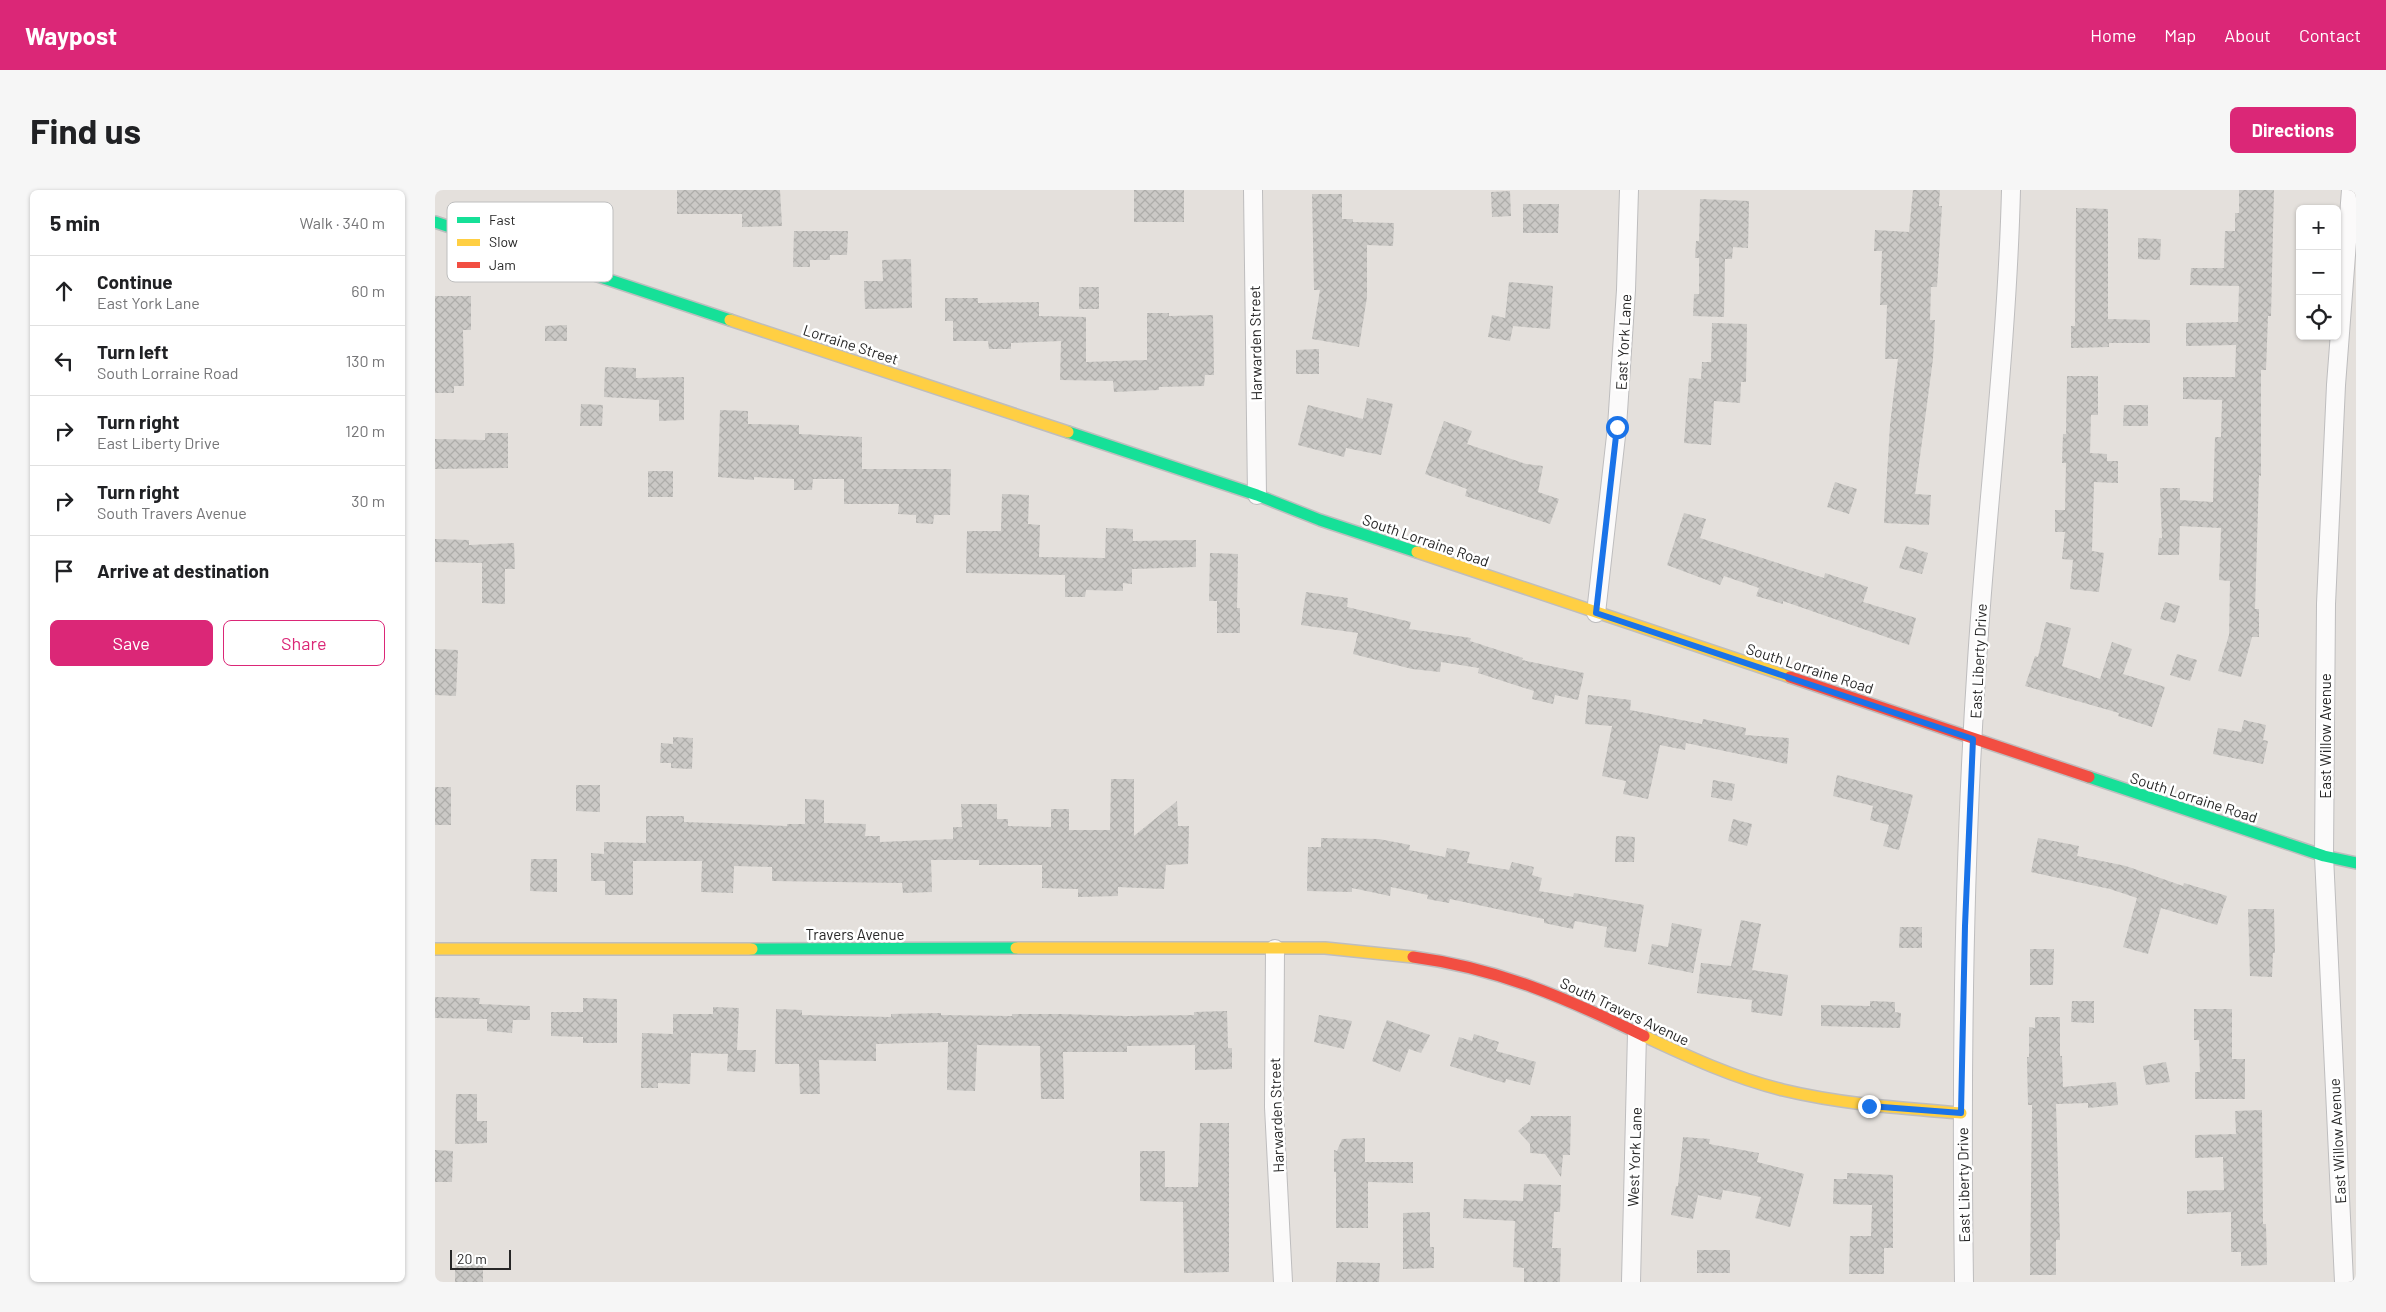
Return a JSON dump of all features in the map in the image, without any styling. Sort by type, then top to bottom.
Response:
[{"type":"street","name":"Harwarden Street","points":[[1253,190],[1257,495]]},
{"type":"street","name":"East York Lane","points":[[1596,613],[1618,418],[1626,290],[1629,190]]},
{"type":"street","name":"East Liberty Drive","points":[[1965,1282],[1961,1113],[1965,926],[1973,739],[1985,553],[2007,312],[2011,190]]},
{"type":"street","name":"East Willow Avenue","points":[[2344,1282],[2324,856],[2326,604],[2336,385],[2351,190]]},
{"type":"street","name":"Lorraine Street","points":[[435,222],[447,226]]},
{"type":"street","name":"Lorraine Street","points":[[613,281],[1257,495]]},
{"type":"street","name":"South Lorraine Road","points":[[1257,495],[1320,520],[1596,613],[2324,856],[2356,863]]},
{"type":"street","name":"South Travers Avenue","points":[[1275,949],[1325,948],[1372,950],[1460,964],[1536,987],[1571,1001],[1697,1061],[1755,1082],[1789,1091],[1869,1106],[1961,1113]]},
{"type":"street","name":"Travers Avenue","points":[[435,949],[1275,949]]},
{"type":"street","name":"Harwarden Street","points":[[1275,949],[1274,1107],[1283,1282]]},
{"type":"street","name":"West York Lane","points":[[1631,1282],[1637,1033]]},
{"type":"building","points":[[677,190],[780,190],[782,226],[742,227],[742,214],[677,214]]},
{"type":"building","points":[[1134,190],[1184,190],[1184,222],[1134,222]]},
{"type":"building","points":[[1913,190],[1940,190],[1939,206],[1942,206],[1937,287],[1931,287],[1930,320],[1935,320],[1933,359],[1915,494],[1931,495],[1929,525],[1884,523],[1890,425],[1898,359],[1885,359],[1887,305],[1880,305],[1882,251],[1874,251],[1875,230],[1909,232]]},
{"type":"building","points":[[2239,190],[2274,190],[2271,316],[2268,316],[2266,370],[2261,370],[2261,476],[2259,475],[2255,609],[2259,609],[2259,637],[2252,637],[2241,677],[2218,671],[2229,635],[2230,581],[2219,580],[2221,528],[2180,526],[2179,555],[2158,555],[2159,538],[2162,538],[2160,488],[2180,488],[2180,500],[2213,502],[2215,437],[2221,437],[2222,400],[2183,399],[2183,377],[2235,377],[2236,345],[2186,346],[2186,323],[2238,322],[2239,286],[2190,285],[2191,268],[2224,268],[2225,231],[2235,231],[2235,213],[2239,213]]},
{"type":"building","points":[[1510,191],[1511,216],[1492,217],[1491,192]]},
{"type":"building","points":[[1312,194],[1342,194],[1342,219],[1353,219],[1353,222],[1394,223],[1393,246],[1367,245],[1367,297],[1359,347],[1312,339],[1320,290],[1314,290]]},
{"type":"building","points":[[1700,199],[1749,201],[1748,248],[1733,247],[1732,259],[1725,259],[1724,317],[1693,316],[1694,294],[1699,294],[1699,258],[1695,258],[1696,241],[1699,241]]},
{"type":"building","points":[[1523,204],[1559,204],[1558,233],[1523,233]]},
{"type":"building","points":[[2076,208],[2108,209],[2108,319],[2150,320],[2150,343],[2109,343],[2109,347],[2071,348],[2071,326],[2075,326]]},
{"type":"building","points":[[794,231],[848,231],[847,255],[830,255],[830,260],[810,260],[810,267],[793,267]]},
{"type":"building","points":[[2138,238],[2161,239],[2160,260],[2138,259]]},
{"type":"building","points":[[911,259],[912,308],[865,309],[864,281],[883,281],[882,260]]},
{"type":"building","points":[[1509,282],[1553,286],[1550,329],[1513,326],[1510,341],[1488,337],[1492,315],[1505,318]]},
{"type":"building","points":[[1079,287],[1099,287],[1099,309],[1079,309]]},
{"type":"building","points":[[435,296],[471,296],[471,330],[463,330],[464,386],[454,386],[454,393],[435,393]]},
{"type":"building","points":[[945,298],[978,298],[978,303],[1039,302],[1039,316],[1086,317],[1086,362],[1147,360],[1147,313],[1169,313],[1169,316],[1213,315],[1214,375],[1205,375],[1204,386],[1159,387],[1159,390],[1114,392],[1113,381],[1060,380],[1061,341],[1011,343],[1011,349],[989,349],[988,341],[953,341],[953,321],[945,321]]},
{"type":"building","points":[[1712,323],[1747,324],[1746,382],[1741,382],[1740,403],[1714,401],[1711,445],[1684,443],[1689,378],[1701,379],[1702,362],[1711,362]]},
{"type":"building","points":[[567,325],[567,341],[545,341],[545,326]]},
{"type":"building","points":[[1319,349],[1319,374],[1296,374],[1296,350]]},
{"type":"building","points":[[605,367],[636,368],[636,378],[684,377],[684,420],[659,421],[659,400],[604,397]]},
{"type":"building","points":[[2067,376],[2098,376],[2098,415],[2091,415],[2090,453],[2107,454],[2107,461],[2118,461],[2118,483],[2094,482],[2092,551],[2104,553],[2099,592],[2070,589],[2073,560],[2062,559],[2065,532],[2055,532],[2055,510],[2065,510],[2066,463],[2062,463],[2063,434],[2066,434]]},
{"type":"building","points":[[1367,398],[1393,404],[1381,455],[1346,448],[1344,457],[1298,445],[1308,405],[1363,419]]},
{"type":"building","points":[[581,404],[603,405],[602,426],[580,426]]},
{"type":"building","points":[[2124,405],[2148,405],[2148,426],[2123,426]]},
{"type":"building","points":[[720,410],[748,411],[748,424],[799,425],[799,434],[862,437],[862,469],[951,469],[950,515],[934,515],[933,524],[916,523],[916,515],[898,514],[899,504],[844,504],[844,479],[813,479],[812,490],[794,490],[794,479],[754,477],[754,480],[718,477]]},
{"type":"building","points":[[1444,421],[1472,431],[1467,444],[1526,464],[1543,466],[1538,492],[1559,499],[1550,524],[1465,496],[1467,489],[1425,474]]},
{"type":"building","points":[[485,433],[508,433],[508,468],[435,469],[435,439],[485,440]]},
{"type":"building","points":[[648,471],[673,471],[673,497],[648,497]]},
{"type":"building","points":[[1835,482],[1857,489],[1849,514],[1827,507]]},
{"type":"building","points":[[1002,494],[1029,495],[1028,524],[1040,525],[1039,557],[1105,558],[1106,528],[1133,529],[1133,541],[1196,540],[1196,567],[1132,569],[1132,584],[1123,583],[1123,591],[1086,590],[1085,597],[1065,597],[1065,575],[966,573],[967,531],[1001,531]]},
{"type":"building","points":[[1684,513],[1706,519],[1700,538],[1824,578],[1825,573],[1868,587],[1863,602],[1916,618],[1909,645],[1783,601],[1783,604],[1756,596],[1759,588],[1724,576],[1720,585],[1667,565]]},
{"type":"building","points":[[435,539],[469,540],[469,545],[514,543],[515,569],[505,569],[505,604],[482,603],[482,563],[435,562]]},
{"type":"building","points":[[1906,546],[1928,553],[1922,574],[1899,568]]},
{"type":"building","points":[[1210,553],[1238,554],[1237,608],[1240,608],[1240,633],[1217,633],[1217,601],[1209,601]]},
{"type":"building","points":[[1306,592],[1348,598],[1347,607],[1411,622],[1409,629],[1471,638],[1470,641],[1523,658],[1522,660],[1584,673],[1578,700],[1555,695],[1553,704],[1532,699],[1534,691],[1478,673],[1479,668],[1441,662],[1440,672],[1412,669],[1353,654],[1358,633],[1301,625]]},
{"type":"building","points":[[2165,602],[2180,606],[2175,623],[2160,619]]},
{"type":"building","points":[[2046,622],[2071,628],[2062,666],[2100,679],[2112,642],[2132,649],[2123,674],[2165,687],[2152,727],[2118,716],[2119,713],[2025,686],[2035,656],[2038,657]]},
{"type":"building","points":[[435,649],[458,650],[456,696],[435,695]]},
{"type":"building","points":[[2177,654],[2197,660],[2190,681],[2170,675]]},
{"type":"building","points":[[1588,695],[1631,700],[1630,710],[1702,724],[1703,719],[1746,728],[1745,735],[1789,738],[1787,764],[1686,743],[1685,750],[1660,745],[1648,799],[1623,794],[1626,781],[1602,776],[1612,726],[1585,724]]},
{"type":"building","points":[[2244,720],[2266,725],[2263,740],[2268,741],[2263,764],[2213,754],[2218,728],[2241,732]]},
{"type":"building","points":[[673,737],[693,738],[692,769],[671,768],[671,763],[660,763],[661,743],[673,744]]},
{"type":"building","points":[[1837,775],[1913,795],[1899,850],[1883,846],[1889,825],[1870,820],[1873,806],[1833,796]]},
{"type":"building","points":[[1111,779],[1134,779],[1134,836],[1177,801],[1178,826],[1189,826],[1188,864],[1166,865],[1164,889],[1118,887],[1118,896],[1078,897],[1078,889],[1042,888],[1042,865],[979,865],[979,860],[931,860],[932,892],[903,893],[902,883],[772,881],[772,867],[734,866],[733,893],[701,892],[702,861],[633,861],[633,895],[605,895],[605,881],[591,881],[591,853],[604,854],[604,842],[646,843],[646,816],[684,816],[684,822],[787,826],[787,824],[805,824],[805,799],[824,800],[824,823],[866,824],[865,836],[880,836],[880,842],[953,839],[953,827],[962,827],[961,804],[997,804],[997,819],[1008,819],[1008,826],[1051,827],[1051,809],[1069,809],[1069,830],[1110,830]]},
{"type":"building","points":[[1713,780],[1735,784],[1732,801],[1711,797]]},
{"type":"building","points":[[576,785],[600,785],[600,812],[576,811]]},
{"type":"building","points":[[435,787],[451,787],[451,825],[435,825]]},
{"type":"building","points":[[1733,819],[1752,824],[1747,846],[1728,841]]},
{"type":"building","points":[[1616,836],[1635,837],[1634,862],[1615,862]]},
{"type":"building","points":[[1321,838],[1379,839],[1410,845],[1409,850],[1445,857],[1447,848],[1470,852],[1467,863],[1509,870],[1512,862],[1534,867],[1532,875],[1542,878],[1539,891],[1573,897],[1574,893],[1644,905],[1636,952],[1604,947],[1607,927],[1575,921],[1573,929],[1544,923],[1544,919],[1450,899],[1449,903],[1427,899],[1428,895],[1391,887],[1390,896],[1352,888],[1352,892],[1307,891],[1308,847],[1321,847]]},
{"type":"building","points":[[2038,838],[2079,846],[2077,856],[2126,866],[2183,886],[2184,883],[2227,896],[2217,925],[2161,908],[2148,954],[2123,947],[2137,898],[2110,889],[2031,872]]},
{"type":"building","points":[[531,859],[557,859],[557,892],[530,891]]},
{"type":"building","points":[[2248,909],[2274,909],[2275,953],[2273,953],[2272,977],[2250,976]]},
{"type":"building","points":[[1741,920],[1761,924],[1752,970],[1788,975],[1782,1016],[1751,1012],[1752,1000],[1697,993],[1701,963],[1731,966]]},
{"type":"building","points":[[1672,923],[1702,929],[1693,973],[1648,964],[1652,944],[1668,947]]},
{"type":"building","points":[[1900,927],[1922,927],[1922,948],[1899,948]]},
{"type":"building","points":[[2030,949],[2054,949],[2053,985],[2030,985]]},
{"type":"building","points":[[435,997],[480,998],[479,1004],[530,1006],[530,1020],[513,1020],[512,1033],[487,1031],[487,1019],[435,1018]]},
{"type":"building","points":[[583,998],[617,999],[617,1043],[583,1043],[583,1037],[551,1036],[551,1012],[583,1012]]},
{"type":"building","points":[[1870,1001],[1895,1002],[1895,1012],[1901,1013],[1900,1028],[1821,1026],[1821,1005],[1870,1006]]},
{"type":"building","points":[[2072,1001],[2094,1001],[2094,1023],[2071,1022]]},
{"type":"building","points":[[713,1007],[739,1008],[737,1050],[756,1050],[755,1072],[727,1071],[728,1054],[691,1053],[690,1084],[658,1083],[658,1088],[641,1088],[642,1033],[673,1034],[673,1014],[713,1014]]},
{"type":"building","points":[[776,1009],[802,1010],[802,1015],[891,1017],[891,1014],[941,1013],[941,1015],[1012,1016],[1012,1014],[1194,1015],[1194,1012],[1227,1011],[1228,1048],[1232,1048],[1232,1069],[1195,1070],[1195,1045],[1127,1046],[1127,1052],[1063,1052],[1064,1099],[1041,1099],[1040,1046],[977,1045],[975,1091],[947,1090],[948,1042],[876,1044],[876,1061],[819,1060],[820,1094],[800,1094],[799,1064],[775,1064]]},
{"type":"building","points":[[2194,1009],[2232,1009],[2232,1059],[2245,1059],[2245,1099],[2195,1099],[2195,1072],[2200,1072],[2199,1040],[2194,1040]]},
{"type":"building","points":[[1319,1015],[1352,1021],[1344,1049],[1314,1042]]},
{"type":"building","points":[[2035,1017],[2060,1017],[2060,1056],[2062,1056],[2063,1087],[2116,1082],[2118,1105],[2088,1108],[2088,1103],[2056,1104],[2060,1240],[2056,1240],[2056,1275],[2030,1275],[2032,1105],[2028,1105],[2027,1057],[2029,1057],[2029,1027],[2035,1028]]},
{"type":"building","points":[[1387,1020],[1430,1035],[1421,1053],[1409,1049],[1400,1072],[1372,1061]]},
{"type":"building","points":[[1474,1034],[1499,1042],[1496,1051],[1536,1062],[1530,1085],[1506,1079],[1505,1083],[1450,1066],[1459,1037],[1472,1041]]},
{"type":"building","points":[[2166,1062],[2170,1082],[2146,1085],[2143,1066]]},
{"type":"building","points":[[456,1094],[477,1094],[477,1121],[487,1121],[487,1143],[455,1144]]},
{"type":"building","points":[[2262,1110],[2263,1224],[2266,1224],[2267,1265],[2241,1266],[2241,1252],[2231,1252],[2231,1212],[2187,1214],[2187,1191],[2224,1190],[2223,1157],[2195,1158],[2195,1135],[2236,1134],[2235,1111]]},
{"type":"building","points":[[1531,1116],[1571,1116],[1570,1155],[1563,1155],[1561,1177],[1545,1154],[1530,1153],[1530,1144],[1518,1131],[1530,1121]]},
{"type":"building","points":[[1200,1123],[1229,1123],[1229,1272],[1184,1273],[1183,1202],[1140,1201],[1140,1151],[1165,1151],[1165,1187],[1198,1187]]},
{"type":"building","points":[[1683,1137],[1710,1139],[1709,1144],[1759,1153],[1757,1162],[1804,1174],[1790,1227],[1755,1218],[1761,1197],[1723,1190],[1721,1200],[1698,1195],[1693,1219],[1671,1215],[1676,1186],[1678,1186]]},
{"type":"building","points":[[1365,1138],[1365,1162],[1413,1162],[1413,1183],[1368,1182],[1368,1228],[1336,1228],[1334,1150],[1337,1151],[1342,1139]]},
{"type":"building","points":[[435,1150],[453,1151],[452,1182],[435,1182]]},
{"type":"building","points":[[1847,1173],[1893,1175],[1893,1248],[1884,1248],[1884,1274],[1849,1274],[1850,1236],[1871,1236],[1872,1205],[1833,1204],[1834,1179],[1847,1179]]},
{"type":"building","points":[[1524,1184],[1561,1185],[1560,1212],[1554,1212],[1552,1248],[1561,1248],[1560,1282],[1524,1282],[1524,1268],[1513,1267],[1515,1221],[1463,1218],[1464,1199],[1523,1201]]},
{"type":"building","points":[[1430,1212],[1430,1247],[1434,1247],[1434,1268],[1403,1269],[1403,1213]]},
{"type":"building","points":[[1697,1250],[1730,1250],[1730,1273],[1697,1273]]},
{"type":"building","points":[[1337,1262],[1380,1263],[1379,1282],[1336,1282]]},
{"type":"building","points":[[483,1264],[483,1282],[455,1282],[455,1265]]},
{"type":"traffic: fast","points":[[435,222],[447,226]]},
{"type":"traffic: fast","points":[[613,281],[730,320]]},
{"type":"traffic: fast","points":[[1068,432],[1257,495],[1320,520],[1417,552]]},
{"type":"traffic: fast","points":[[2089,777],[2324,856],[2356,863]]},
{"type":"traffic: fast","points":[[752,949],[1016,948]]},
{"type":"traffic: slow","points":[[730,320],[1068,432]]},
{"type":"traffic: slow","points":[[1417,552],[1790,677]]},
{"type":"traffic: slow","points":[[1016,948],[1325,948],[1413,957]]},
{"type":"traffic: slow","points":[[435,949],[752,949]]},
{"type":"traffic: slow","points":[[1644,1036],[1729,1073],[1783,1090],[1849,1102],[1961,1113]]},
{"type":"traffic: jam","points":[[1790,677],[2089,777]]},
{"type":"traffic: jam","points":[[1413,957],[1444,962],[1503,977],[1560,998],[1644,1036]]},
{"type":"route","points":[[1617,427],[1596,613],[1973,739],[1965,926],[1961,1113],[1869,1106]]}]
